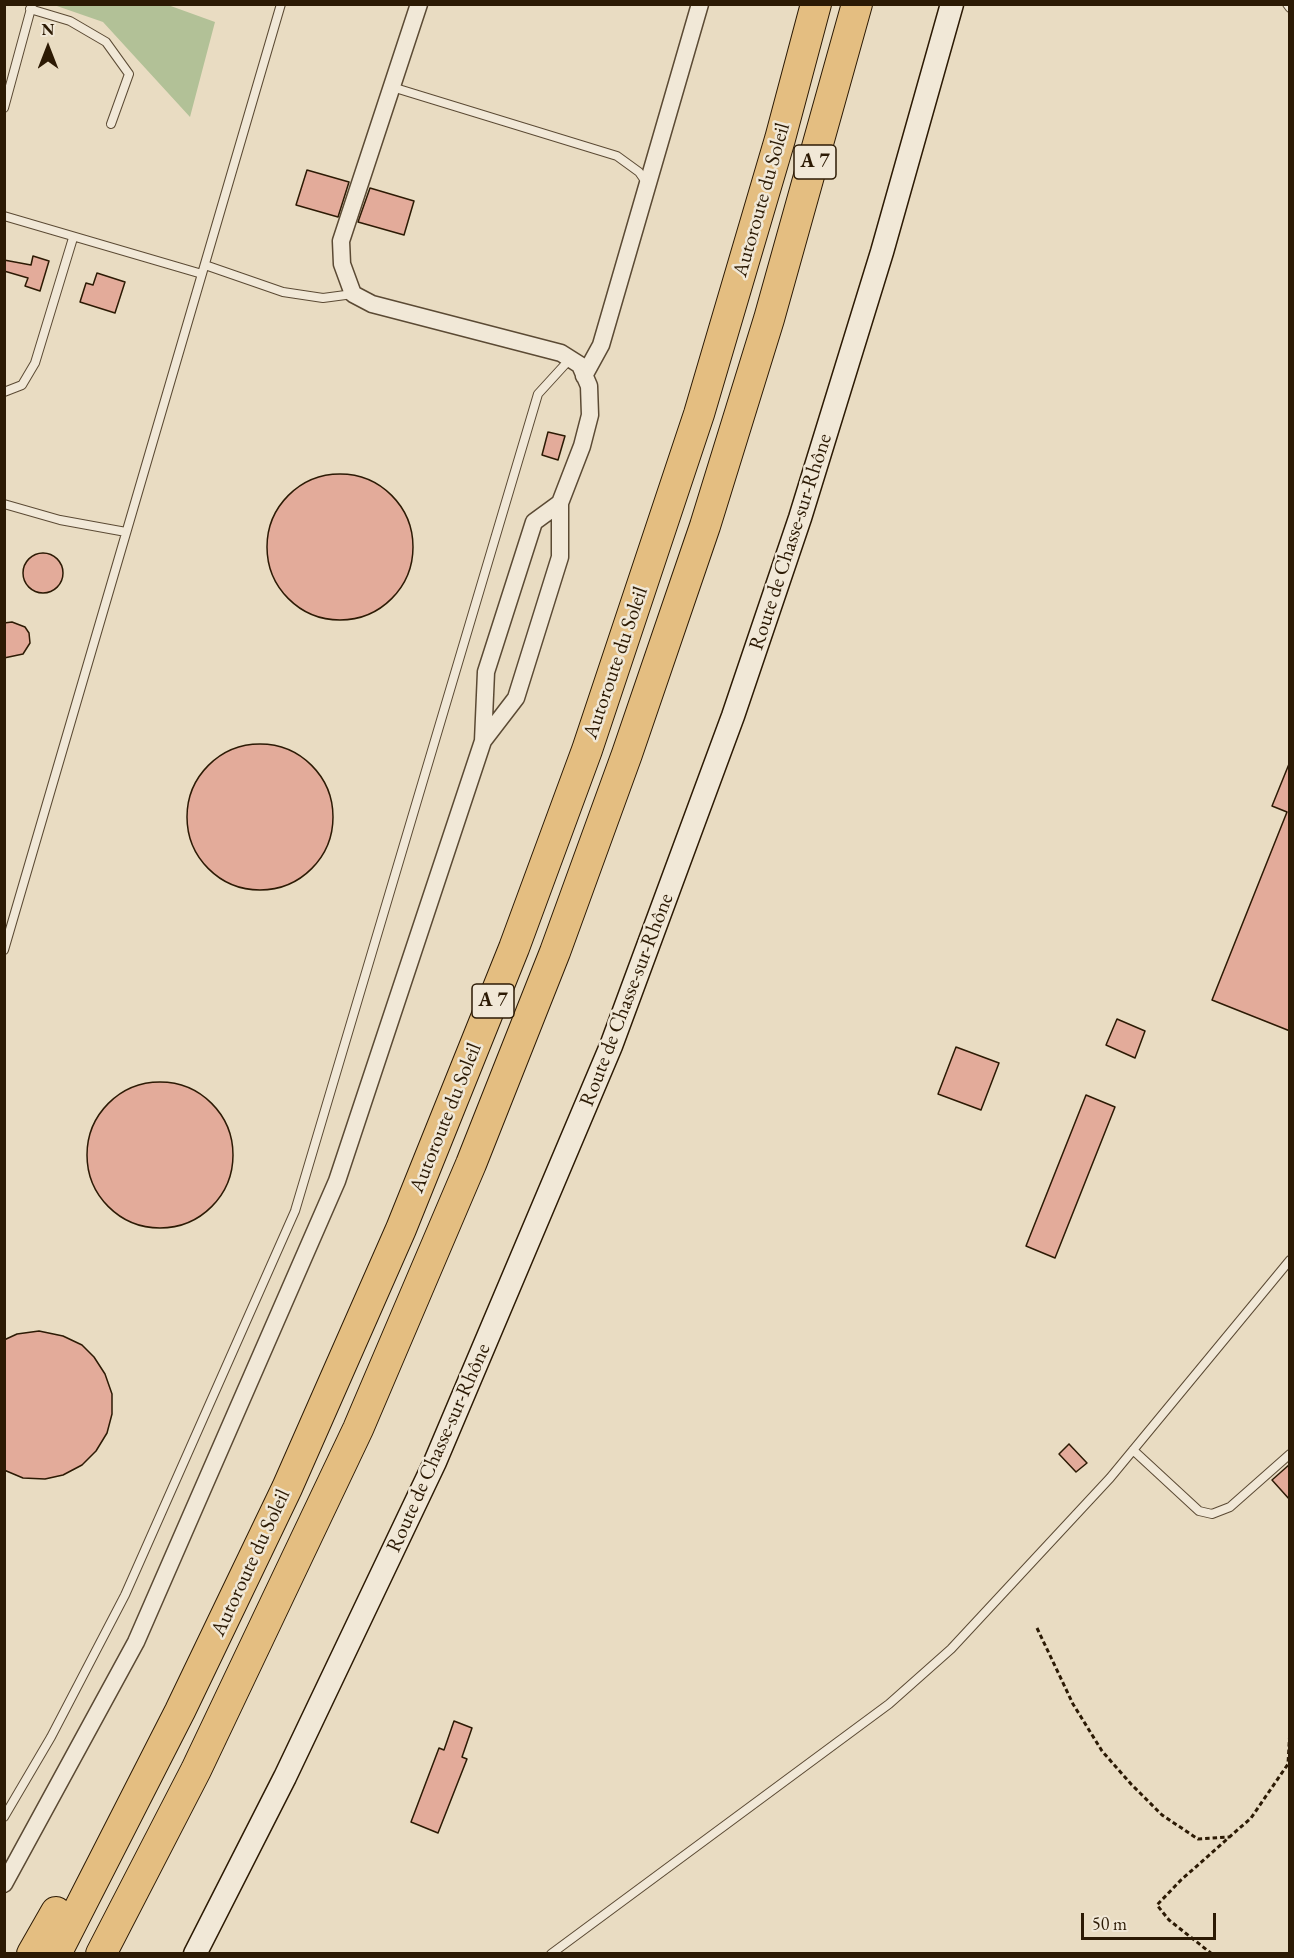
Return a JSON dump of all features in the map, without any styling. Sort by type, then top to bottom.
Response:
[{"type":"highway","name":"Autoroute du Soleil","points":[[56,1953],[180,1711],[301,1457],[401,1229],[514,948],[587,750],[677,482],[731,310],[816,4]]},
{"type":"highway","name":"Autoroute du Soleil","points":[[100,1953],[196,1770],[353,1440],[471,1164],[555,952],[627,754],[708,515],[772,308],[857,4]]},
{"type":"highway","points":[[32,1953],[63,1900],[101,1868]]},
{"type":"main road","name":"Route de Chasse-sur-Rhône","points":[[195,1953],[285,1777],[430,1472],[544,1209],[611,1046],[733,716],[793,540],[882,252],[952,4]]},
{"type":"street","points":[[419,4],[341,241],[342,264],[352,294],[372,304],[561,353],[580,365],[589,386],[590,415],[582,446],[560,503],[560,557],[516,698],[483,741]]},
{"type":"street","points":[[584,376],[601,345],[700,4]]},
{"type":"street","points":[[4,1884],[136,1642],[338,1180],[483,741],[486,672],[530,533],[534,522],[560,503]]},
{"type":"lane","points":[[4,950],[281,4]]},
{"type":"lane","points":[[4,108],[31,7],[70,21],[106,42],[129,74],[111,124]]},
{"type":"lane","points":[[392,87],[617,156],[639,172],[648,185]]},
{"type":"lane","points":[[4,216],[202,274]]},
{"type":"lane","points":[[4,392],[22,385],[35,363],[73,238]]},
{"type":"lane","points":[[205,265],[283,291],[322,298],[352,294]]},
{"type":"lane","points":[[4,1817],[51,1737],[125,1595],[295,1211],[538,394],[570,359]]},
{"type":"lane","points":[[4,504],[60,520],[126,532]]},
{"type":"lane","points":[[551,1953],[889,1704],[951,1649],[1133,1450],[1290,1260]]},
{"type":"lane","points":[[1133,1450],[1199,1511],[1212,1514],[1230,1507],[1290,1454]]},
{"type":"path","points":[[1037,1628],[1073,1704],[1102,1751],[1131,1784],[1162,1815],[1198,1839],[1230,1837]]},
{"type":"path","points":[[1212,1953],[1169,1920],[1157,1905],[1181,1880],[1251,1818],[1289,1763],[1290,1729]]},
{"type":"green space","points":[[54,5],[168,5],[215,22],[190,117],[103,22]]},
{"type":"building","points":[[307,170],[349,182],[338,217],[296,205]]},
{"type":"building","points":[[370,188],[414,201],[404,235],[358,222]]},
{"type":"building","points":[[33,256],[49,261],[40,291],[25,286],[28,278],[4,271],[4,260],[31,265]]},
{"type":"building","points":[[97,273],[125,282],[115,313],[80,302],[86,283],[93,285]]},
{"type":"building","points":[[548,432],[565,436],[558,460],[542,455]]},
{"type":"building","points":[[340,474],[368,479],[392,495],[408,519],[413,547],[408,575],[392,599],[368,615],[340,620],[312,615],[288,599],[272,575],[267,547],[272,519],[288,495],[312,479]]},
{"type":"building","points":[[43,553],[57,559],[63,573],[57,587],[43,593],[29,587],[23,573],[29,559]]},
{"type":"building","points":[[12,622],[25,627],[29,633],[30,643],[23,654],[4,658],[4,623]]},
{"type":"building","points":[[260,744],[288,749],[312,765],[328,789],[333,817],[328,845],[312,869],[288,885],[260,890],[232,885],[208,869],[192,845],[187,817],[192,789],[208,765],[232,749]]},
{"type":"building","points":[[1289,764],[1290,1031],[1212,1000],[1287,812],[1272,806]]},
{"type":"building","points":[[1117,1019],[1145,1031],[1135,1058],[1106,1045]]},
{"type":"building","points":[[956,1047],[999,1063],[981,1110],[938,1094]]},
{"type":"building","points":[[160,1082],[188,1087],[212,1103],[228,1127],[233,1155],[228,1183],[212,1207],[188,1223],[160,1228],[132,1223],[108,1207],[92,1183],[87,1155],[92,1127],[108,1103],[132,1087]]},
{"type":"building","points":[[1086,1095],[1115,1107],[1055,1258],[1026,1246]]},
{"type":"building","points":[[39,1331],[63,1336],[82,1345],[94,1357],[105,1374],[112,1394],[112,1414],[107,1433],[96,1451],[82,1465],[63,1475],[45,1479],[23,1478],[4,1470],[4,1340],[17,1334]]},
{"type":"building","points":[[1069,1444],[1087,1463],[1076,1472],[1059,1454]]},
{"type":"building","points":[[1290,1464],[1290,1500],[1272,1480]]},
{"type":"building","points":[[454,1721],[472,1728],[462,1757],[467,1759],[438,1833],[411,1822],[439,1748],[444,1750]]}]
